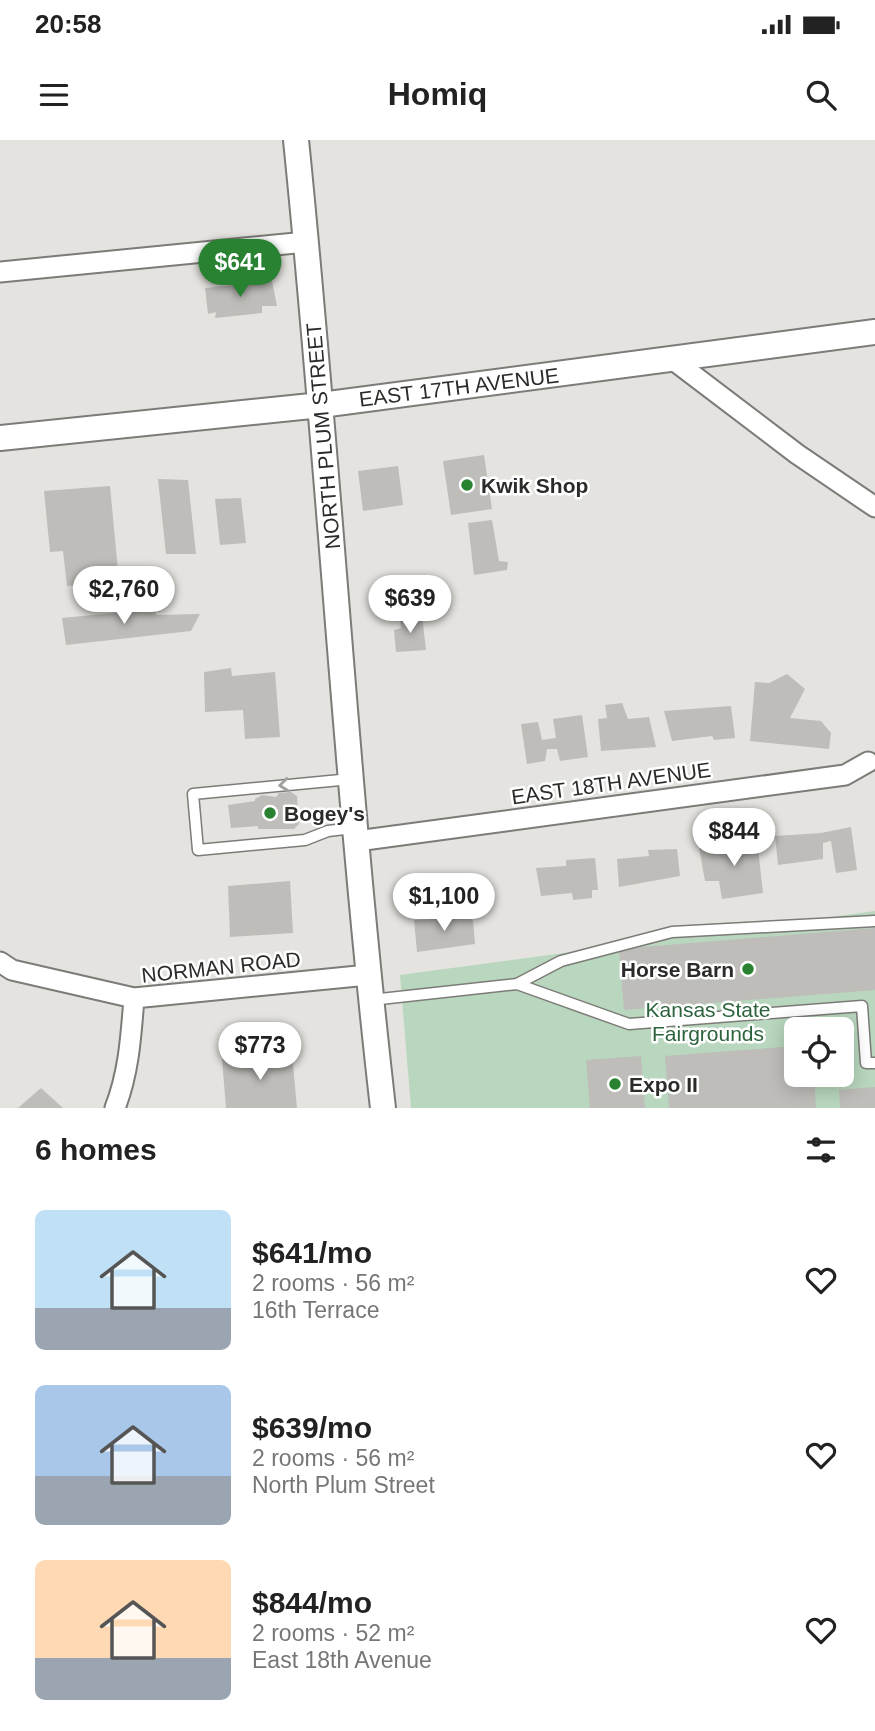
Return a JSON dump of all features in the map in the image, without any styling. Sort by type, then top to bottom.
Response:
[{"type":"street","name":"NORTH PLUM STREET","points":[[296,140],[321,405],[368,975],[383,1108]]},
{"type":"street","points":[[0,272],[306,242]]},
{"type":"street","name":"EAST 17TH AVENUE","points":[[0,438],[321,405],[875,332]]},
{"type":"street","points":[[672,359],[797,454],[875,507]]},
{"type":"street","name":"EAST 18TH AVENUE","points":[[357,834],[845,775],[868,762]]},
{"type":"street","name":"NORMAN ROAD","points":[[0,962],[12,970],[134,998],[368,975]]},
{"type":"street","points":[[115,1108],[129,1061],[134,998]]},
{"type":"lane","points":[[352,779],[193,794],[198,850],[305,840],[328,831],[357,834]]},
{"type":"lane","points":[[371,1000],[517,984],[561,961],[672,932],[875,921]]},
{"type":"lane","points":[[517,984],[629,1024],[862,1006],[866,1063],[875,1063]]},
{"type":"green space","name":"Kansas State Fairgrounds","points":[[875,911],[875,1108],[411,1108],[400,975]]},
{"type":"building","points":[[272,281],[277,306],[262,306],[262,313],[215,318],[216,312],[208,314],[205,288]]},
{"type":"building","name":"Kwik Shop","points":[[484,455],[492,509],[451,515],[443,461]]},
{"type":"building","points":[[398,466],[403,505],[363,511],[358,471]]},
{"type":"building","points":[[158,479],[188,480],[196,554],[166,554]]},
{"type":"building","points":[[110,486],[119,581],[67,586],[63,551],[50,552],[44,491]]},
{"type":"building","points":[[241,498],[246,543],[220,545],[215,499]]},
{"type":"building","points":[[492,520],[499,561],[508,562],[507,570],[474,575],[468,523]]},
{"type":"building","points":[[155,609],[156,615],[200,614],[191,631],[66,645],[62,618]]},
{"type":"building","points":[[422,615],[426,650],[396,652],[394,630],[401,628],[400,618]]},
{"type":"building","points":[[231,668],[232,676],[275,672],[280,737],[245,739],[243,710],[205,712],[204,672]]},
{"type":"building","points":[[787,674],[805,689],[790,718],[821,721],[831,733],[829,749],[750,741],[755,682],[769,683]]},
{"type":"building","points":[[622,703],[628,719],[649,717],[656,747],[601,751],[598,719],[607,718],[605,705]]},
{"type":"building","points":[[731,706],[735,738],[714,740],[712,736],[672,741],[664,711]]},
{"type":"building","points":[[582,715],[588,757],[560,761],[557,749],[547,749],[545,761],[527,764],[521,724],[538,722],[542,740],[556,738],[553,719]]},
{"type":"building","points":[[291,792],[297,796],[299,824],[294,829],[258,829],[258,826],[231,828],[228,805],[255,801],[262,795],[276,797],[279,793]]},
{"type":"building","points":[[851,827],[857,870],[836,873],[831,841],[823,843],[823,859],[778,865],[775,836],[821,833]]},
{"type":"building","points":[[757,839],[763,893],[722,899],[719,881],[705,881],[699,848]]},
{"type":"building","points":[[677,849],[680,876],[619,887],[617,859],[649,856],[648,850]]},
{"type":"building","points":[[595,858],[598,890],[592,890],[592,898],[573,900],[572,893],[541,896],[536,868],[566,866],[566,860]]},
{"type":"building","points":[[290,881],[293,933],[230,937],[228,886]]},
{"type":"building","points":[[470,917],[473,921],[475,944],[417,952],[414,920]]},
{"type":"building","name":"Horse Barn","points":[[875,928],[875,990],[624,1010],[619,949]]},
{"type":"building","points":[[784,1047],[784,1087],[815,1087],[816,1108],[669,1108],[665,1056]]},
{"type":"building","points":[[292,1054],[297,1108],[226,1108],[222,1059]]},
{"type":"building","name":"Expo II","points":[[641,1056],[645,1108],[590,1108],[586,1060]]},
{"type":"building","points":[[875,1087],[875,1108],[840,1108],[839,1090]]},
{"type":"building","points":[[41,1088],[63,1108],[18,1108]]},
{"type":"place","name":"Kwik Shop","points":[[467,485]]},
{"type":"place","name":"Bogey's","points":[[270,813]]},
{"type":"place","name":"Horse Barn","points":[[748,969]]},
{"type":"place","name":"Expo II","points":[[615,1084]]}]
